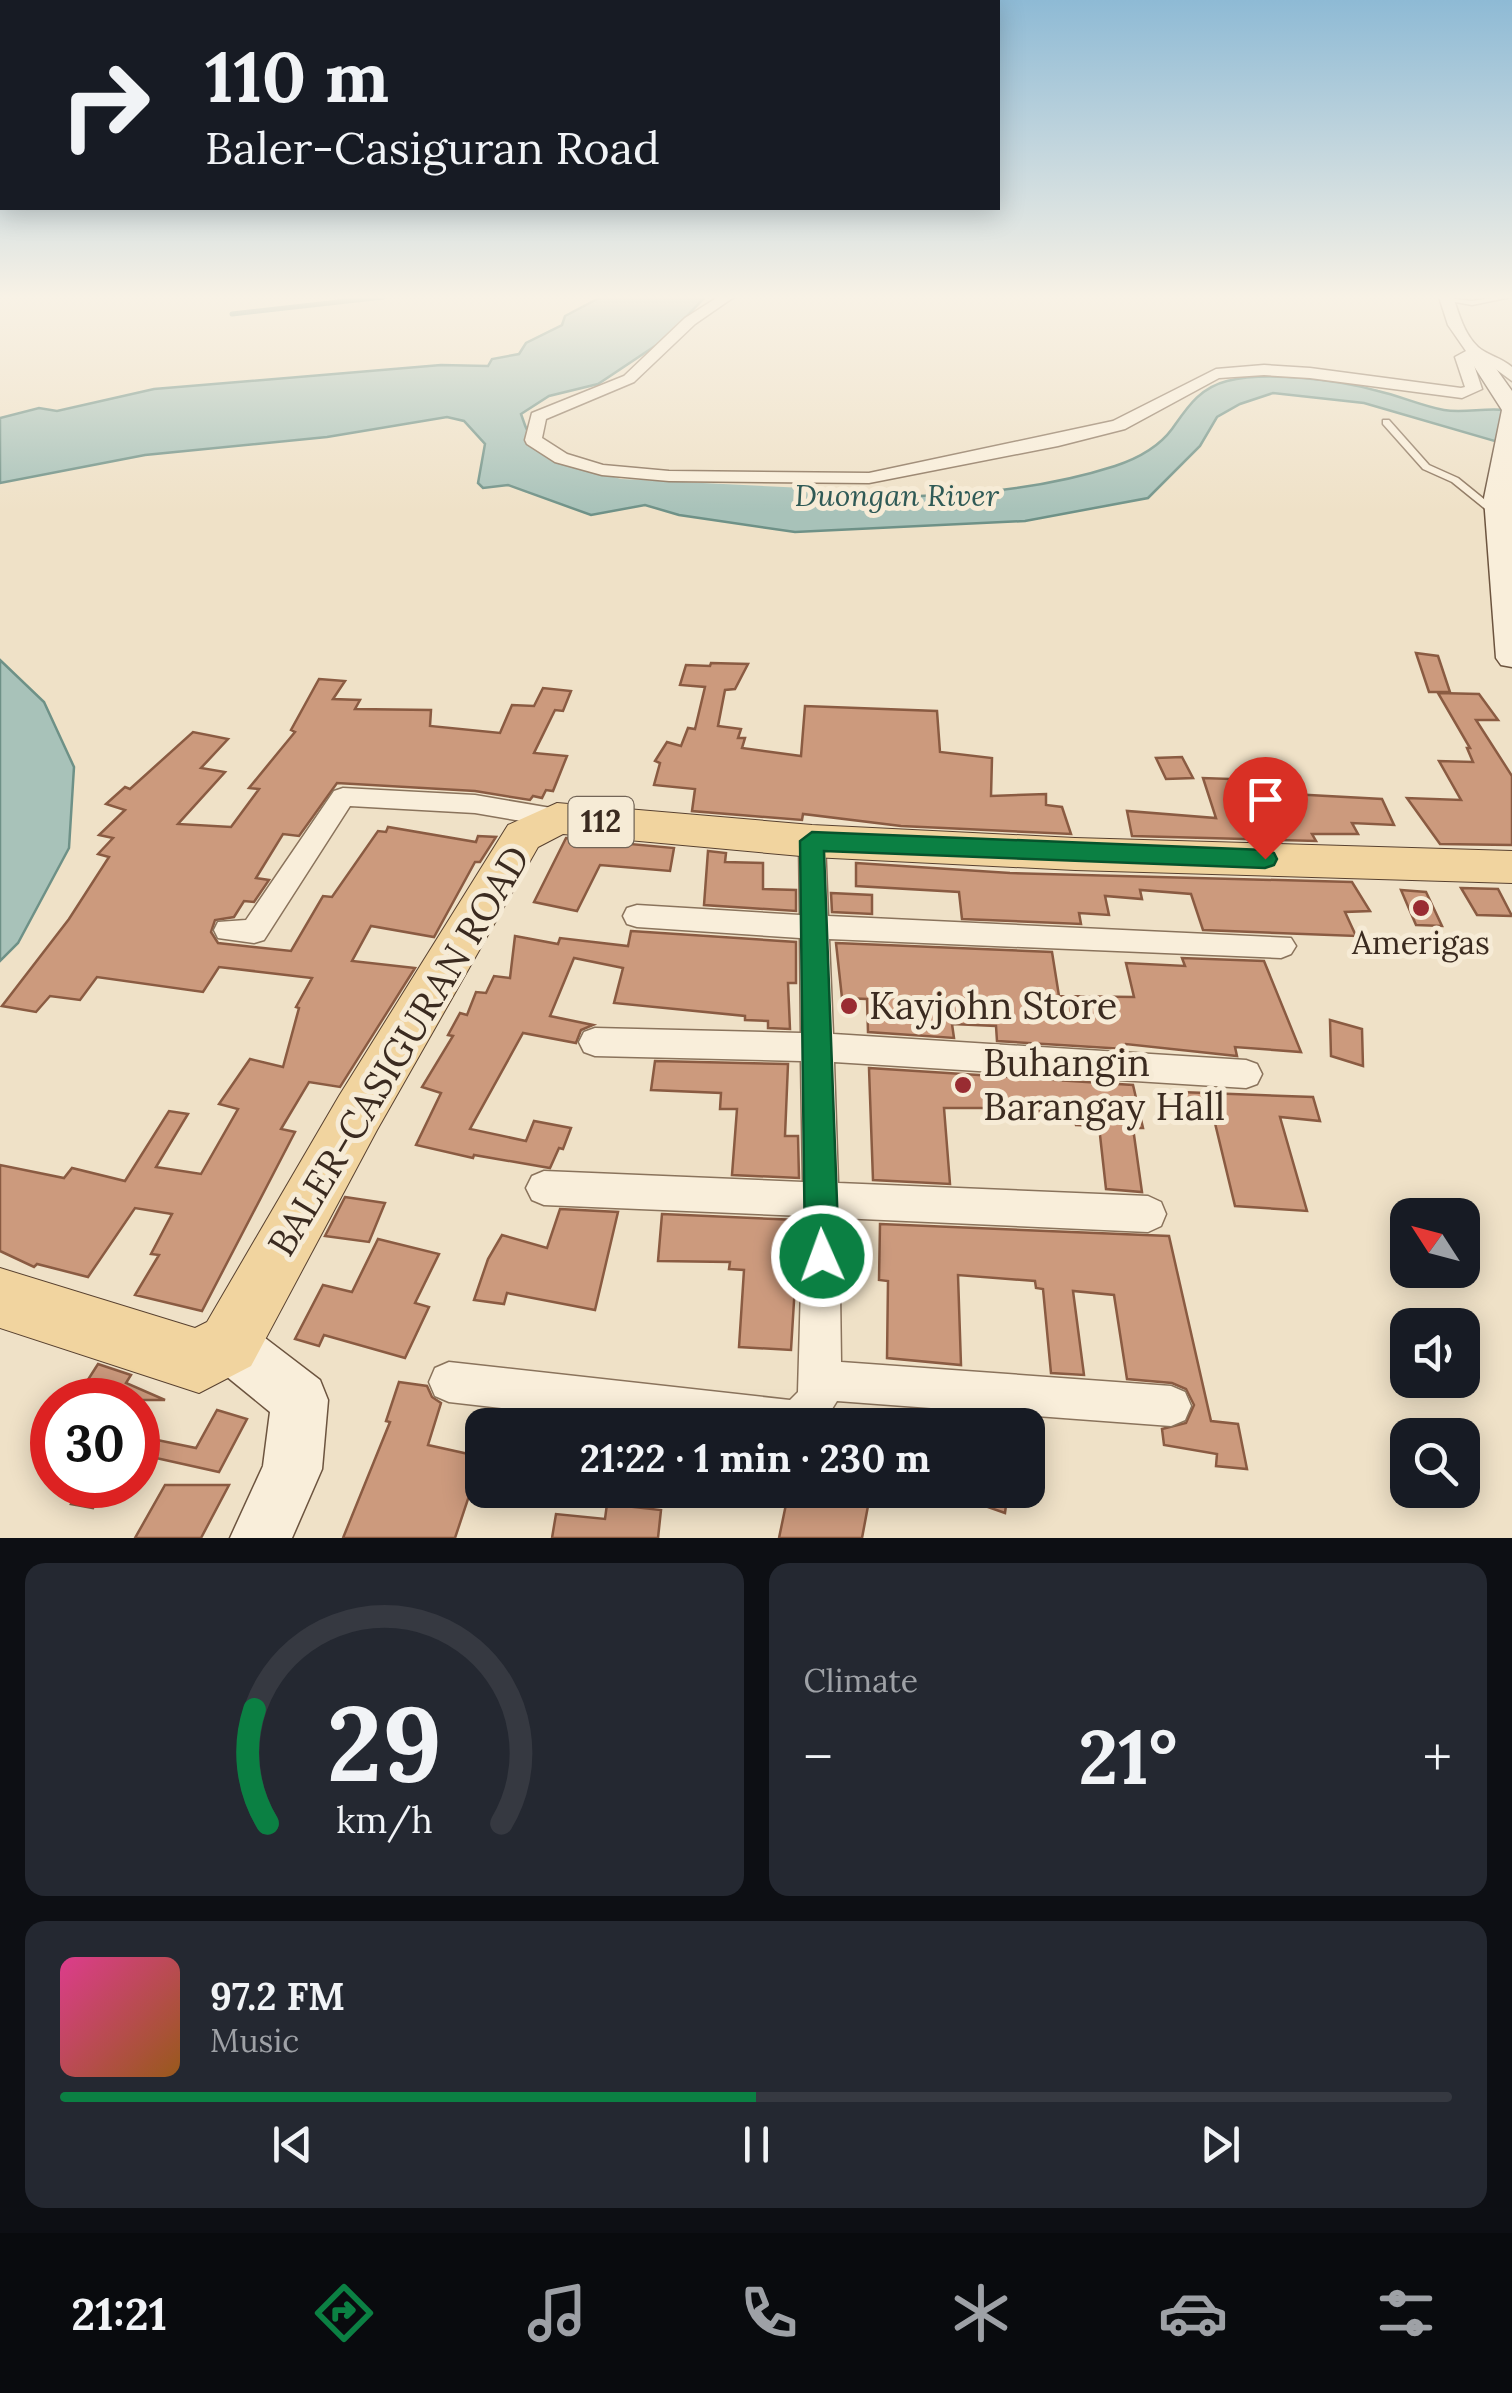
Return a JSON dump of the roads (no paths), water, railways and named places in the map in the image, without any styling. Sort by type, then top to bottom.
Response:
[{"type":"main road","name":"BALER-CASIGURAN ROAD","points":[[228,1344],[358,1113],[523,836],[557,818],[812,841],[1075,854],[1512,867]]},
{"type":"main road","points":[[0,1298],[199,1361],[228,1344]]},
{"type":"street","points":[[639,369],[629,378],[538,416],[533,440],[561,458],[602,470],[669,476],[869,478],[1058,441],[1119,424],[1216,374],[1294,372],[1462,393],[1474,388],[1467,369]]},
{"type":"street","points":[[1485,369],[1512,411],[1504,448],[1499,515],[1512,658]]},
{"type":"street","points":[[228,930],[254,932],[343,797],[474,804],[557,818]]},
{"type":"street","points":[[449,1382],[798,1422],[816,1404],[821,1378],[820,1199],[812,841]]},
{"type":"street","points":[[637,916],[813,928],[1281,946]]},
{"type":"street","points":[[595,1042],[814,1047],[1246,1074]]},
{"type":"street","points":[[544,1188],[1148,1214]]},
{"type":"street","points":[[228,1344],[300,1400],[292,1469],[261,1538]]},
{"type":"street","points":[[821,1378],[860,1385],[1171,1406]]},
{"type":"lane","points":[[1386,422],[1426,467],[1454,480],[1499,515]]},
{"type":"water","points":[[396,369],[621,369],[598,384],[549,396],[521,414],[533,443],[553,466],[572,476],[616,488],[685,494],[936,496],[1027,487],[1071,478],[1115,466],[1146,452],[1209,388],[1244,378],[1343,383],[1444,410],[1512,411],[1512,446],[1364,403],[1273,393],[1217,417],[1200,446],[1148,498],[1025,521],[795,532],[679,515],[645,505],[591,515],[508,485],[483,488],[478,483],[485,444],[464,421],[447,417],[327,437],[145,455],[0,483],[0,418],[39,408],[57,411],[154,389]]},
{"type":"water","points":[[0,660],[44,702],[74,767],[69,848],[18,943],[0,961]]},
{"type":"waterway","name":"Duongan River","points":[[514,441],[535,462],[619,488],[805,497]]},
{"type":"place","name":"Amerigas","points":[[1421,908]]},
{"type":"place","name":"Kayjohn Store","points":[[849,1006]]},
{"type":"place","name":"Buhangin Barangay Hall","points":[[963,1085]]}]
